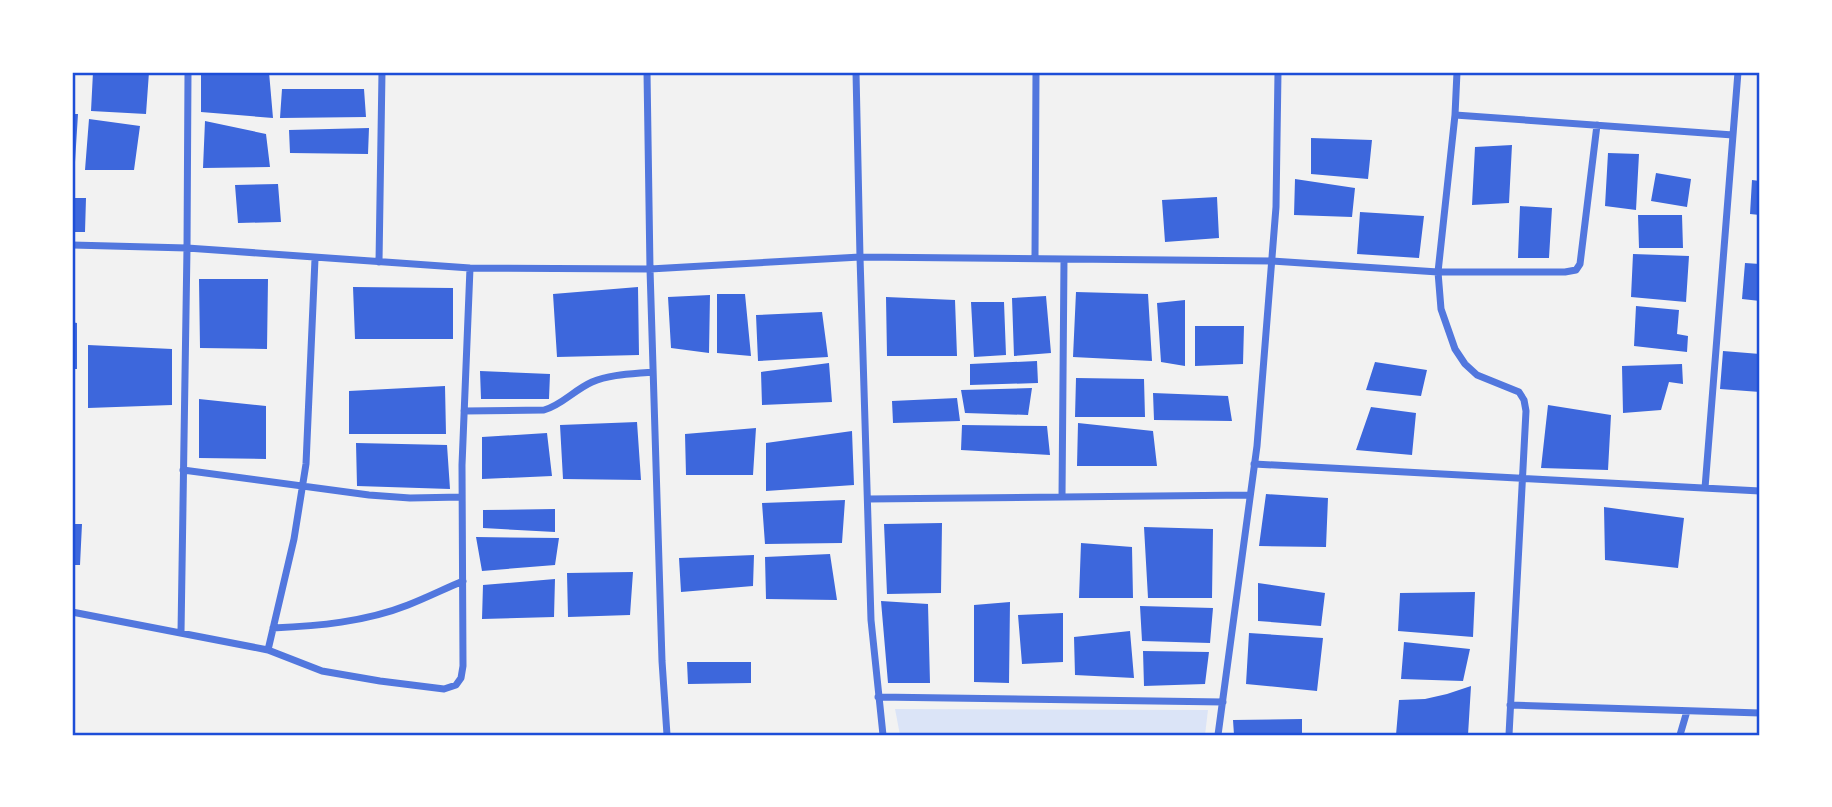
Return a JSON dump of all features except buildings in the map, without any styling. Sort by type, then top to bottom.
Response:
[{"type":"street","points":[[181,633],[188,72]]},
{"type":"street","points":[[379,262],[383,72]]},
{"type":"street","points":[[647,72],[653,372],[662,661],[667,735]]},
{"type":"street","points":[[856,72],[871,620],[883,735]]},
{"type":"street","points":[[1035,258],[1036,72]]},
{"type":"street","points":[[1218,735],[1254,464],[1276,207],[1278,72]]},
{"type":"street","points":[[1457,72],[1438,272],[1441,309],[1455,349],[1465,364],[1477,375],[1520,392],[1526,411],[1509,735]]},
{"type":"street","points":[[1705,488],[1738,72]]},
{"type":"street","points":[[1455,115],[1733,135]]},
{"type":"street","points":[[72,245],[187,248],[470,268],[650,269],[860,257],[1272,261],[1438,272],[1565,272],[1576,270],[1580,264],[1597,125]]},
{"type":"street","points":[[268,650],[294,540],[306,464],[315,258]]},
{"type":"street","points":[[1062,497],[1064,259]]},
{"type":"street","points":[[72,612],[268,650],[322,671],[444,688],[456,685],[461,678],[463,666],[462,497],[470,268]]},
{"type":"street","points":[[464,411],[544,410],[555,407],[592,382],[608,377],[653,372]]},
{"type":"street","points":[[1254,464],[1760,491]]},
{"type":"street","points":[[184,470],[369,495],[410,498],[462,497]]},
{"type":"street","points":[[868,499],[1250,495]]},
{"type":"street","points":[[274,628],[322,625],[369,616],[406,606],[463,581]]},
{"type":"street","points":[[878,697],[1223,702]]},
{"type":"street","points":[[1510,705],[1760,713]]},
{"type":"street","points":[[1680,735],[1687,711]]},
{"type":"shaded area","points":[[895,709],[1208,710],[1205,735],[900,735]]}]
